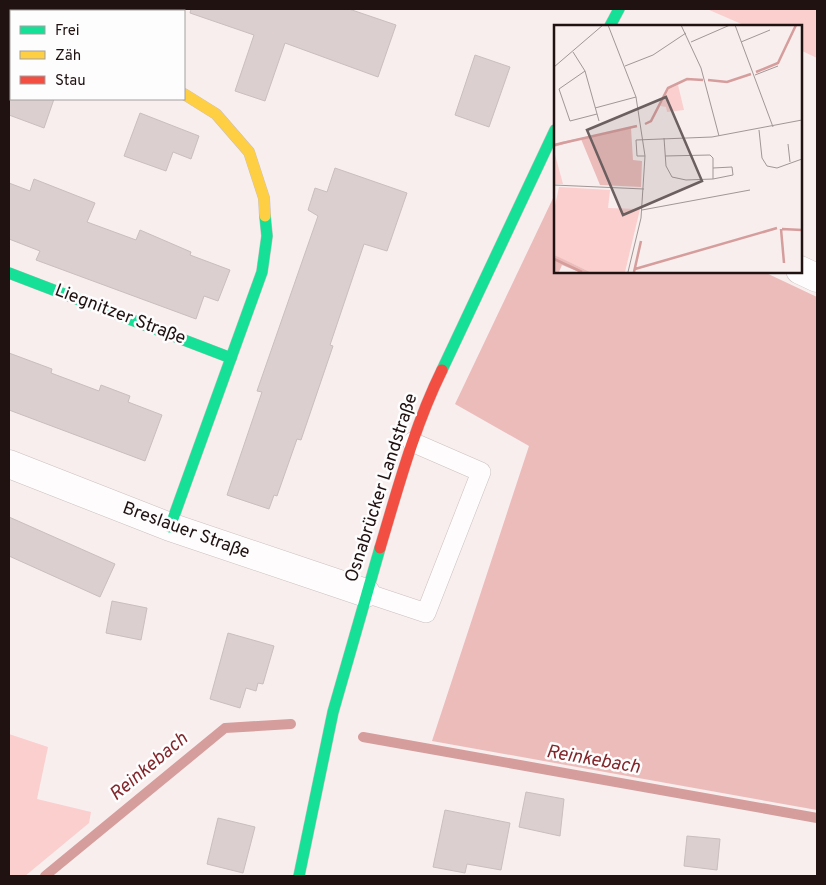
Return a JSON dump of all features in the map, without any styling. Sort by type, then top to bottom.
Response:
[{"type":"street","points":[[611,25],[619,9]]},
{"type":"street","points":[[170,527],[262,272],[267,236],[264,198],[249,152],[216,114],[185,95]]},
{"type":"street","name":"Osnabrücker Landstraße","points":[[299,876],[333,712],[366,593],[412,442],[431,392],[551,144]]},
{"type":"street","points":[[801,270],[817,278]]},
{"type":"street","name":"Liegnitzer Straße","points":[[9,273],[231,358]]},
{"type":"street","name":"Breslauer Straße","points":[[9,464],[170,527],[366,593]]},
{"type":"lane","points":[[366,593],[426,613],[481,472],[412,442]]},
{"type":"shaded area","points":[[707,9],[817,9],[817,58],[801,50],[801,25],[744,25]]},
{"type":"shaded area","points":[[554,196],[554,272],[764,272],[817,297],[817,810],[432,741],[529,446],[455,404]]},
{"type":"shaded area","points":[[9,734],[48,747],[37,799],[91,812],[89,823],[25,876],[9,876]]},
{"type":"building","points":[[191,9],[349,9],[396,25],[378,77],[285,43],[265,101],[235,91],[254,35],[190,13]]},
{"type":"building","points":[[475,55],[510,67],[489,127],[455,115]]},
{"type":"building","points":[[9,99],[54,100],[44,128],[9,115]]},
{"type":"building","points":[[140,113],[199,136],[191,159],[173,152],[166,171],[124,156]]},
{"type":"building","points":[[335,168],[407,193],[387,251],[364,244],[330,345],[333,346],[301,440],[297,439],[277,496],[274,495],[269,509],[227,495],[262,392],[257,391],[318,216],[308,210],[315,188],[327,192]]},
{"type":"building","points":[[34,179],[95,203],[87,222],[136,240],[140,230],[191,252],[190,255],[230,270],[218,301],[204,296],[196,319],[36,260],[40,251],[9,239],[9,183],[30,191]]},
{"type":"building","points":[[9,353],[52,369],[51,373],[99,391],[101,385],[130,396],[128,402],[162,415],[145,461],[9,410]]},
{"type":"building","points":[[9,517],[115,564],[100,597],[9,556]]},
{"type":"building","points":[[112,601],[147,608],[141,640],[106,633]]},
{"type":"building","points":[[228,633],[274,646],[263,684],[258,683],[256,691],[246,688],[240,708],[210,699]]},
{"type":"building","points":[[526,792],[564,799],[560,836],[519,827]]},
{"type":"building","points":[[445,810],[510,823],[501,870],[467,864],[465,873],[433,867]]},
{"type":"building","points":[[218,818],[255,827],[243,873],[207,864]]},
{"type":"building","points":[[687,836],[720,839],[717,870],[684,866]]},
{"type":"waterway","name":"Reinkebach","points":[[45,876],[225,728],[291,724]]},
{"type":"waterway","name":"Reinkebach","points":[[363,737],[817,818]]},
{"type":"traffic: fast","points":[[611,25],[619,9]]},
{"type":"traffic: fast","points":[[442,370],[554,132]]},
{"type":"traffic: fast","points":[[170,527],[262,272],[267,236],[265,216]]},
{"type":"traffic: fast","points":[[9,273],[231,358]]},
{"type":"traffic: fast","points":[[299,876],[333,712],[380,548]]},
{"type":"traffic: slow","points":[[185,95],[216,114],[249,152],[264,198],[265,216]]},
{"type":"traffic: jam","points":[[380,548],[400,480],[423,413],[442,370]]}]
